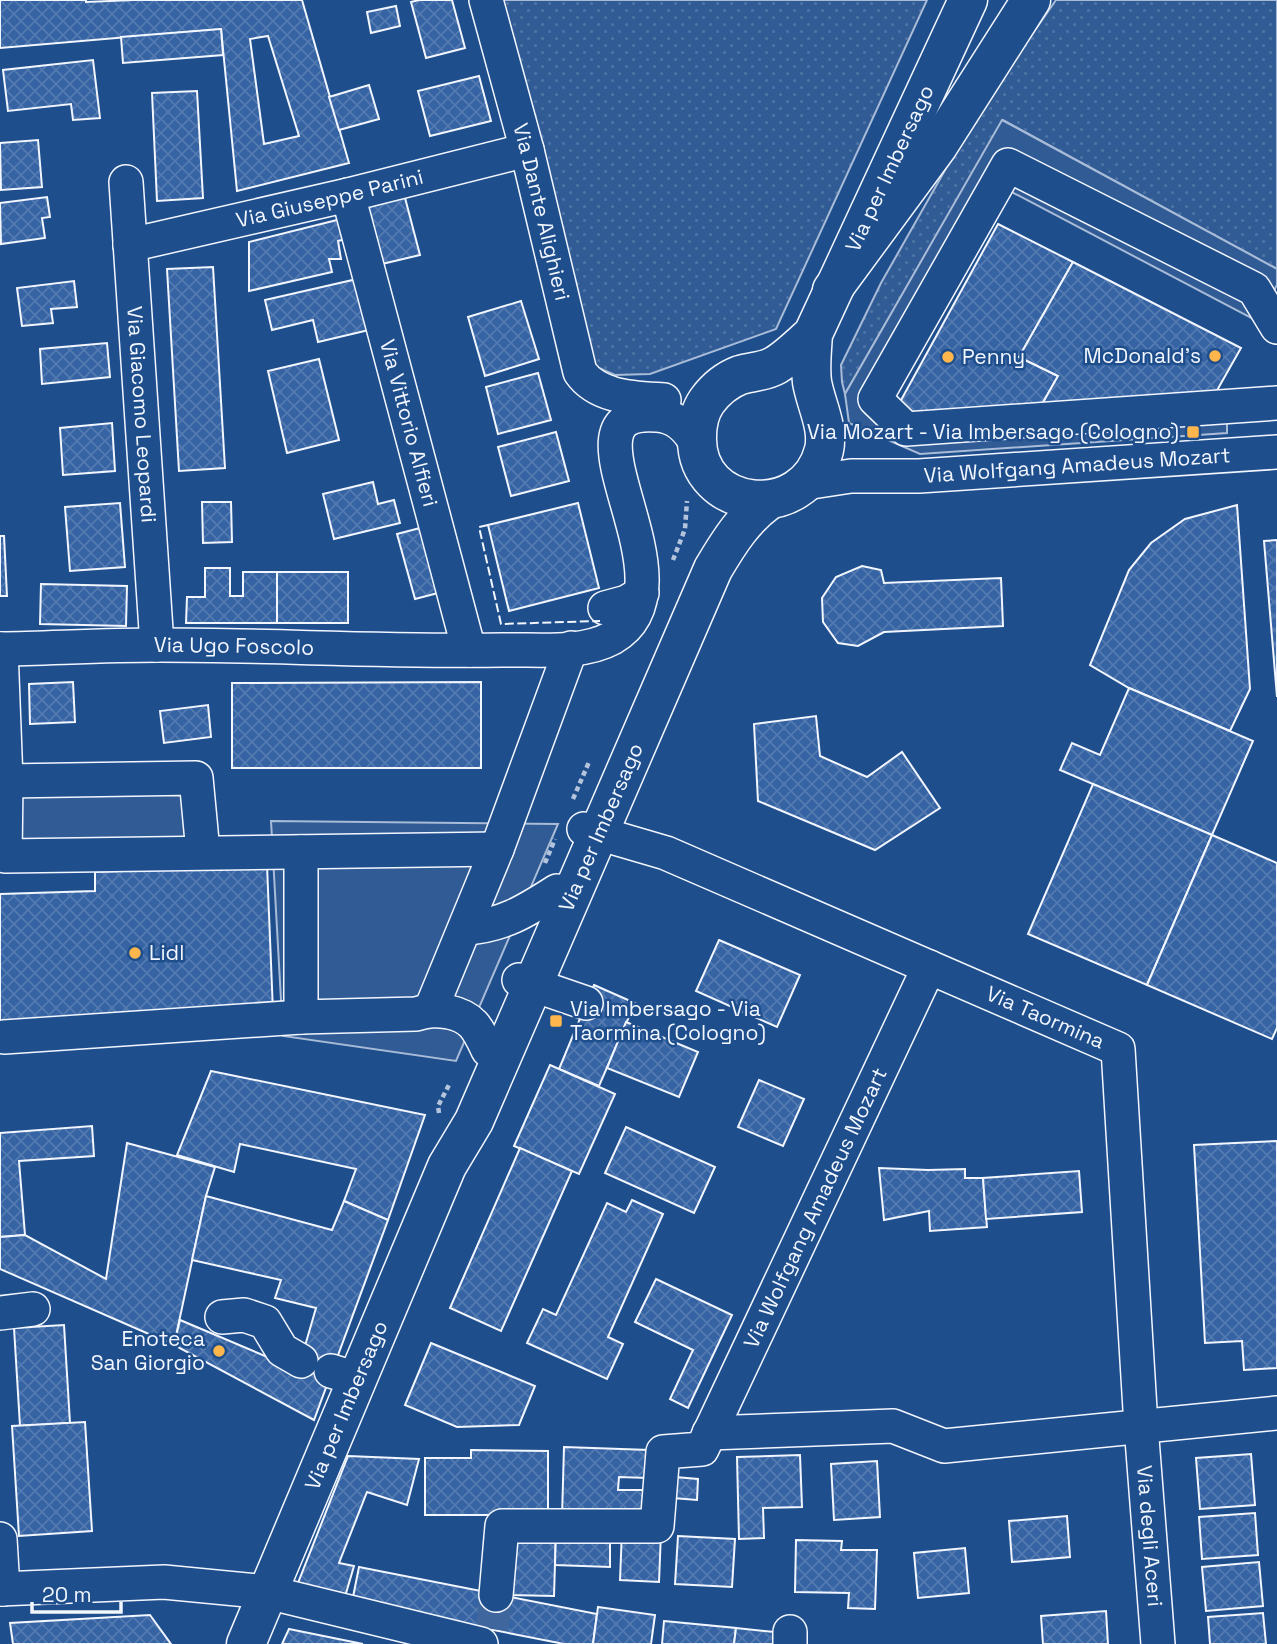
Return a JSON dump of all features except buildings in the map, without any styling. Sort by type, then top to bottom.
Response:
[{"type":"main road","name":"Via per Imbersago","points":[[246,1644],[267,1592],[330,1370],[474,1121],[557,891],[619,789],[713,569],[729,542],[754,511],[769,500],[789,495],[805,483],[818,467],[824,448],[821,415],[812,380],[813,334],[968,0]]},
{"type":"main road","points":[[832,290],[938,146],[1031,0]]},
{"type":"main road","name":"Via per Imbersago","points":[[720,386],[739,376],[761,372],[776,365],[813,334]]},
{"type":"main road","points":[[761,372],[783,376],[803,388],[821,415]]},
{"type":"main road","points":[[697,445],[697,425],[705,403],[720,386]]},
{"type":"main road","name":"Via per Imbersago","points":[[447,1166],[458,1119],[488,1050],[526,982],[592,832],[700,564],[714,513],[714,481],[702,464],[697,445]]},
{"type":"main road","points":[[714,481],[730,493],[749,500],[769,500]]},
{"type":"street","name":"Via Dante Alighieri","points":[[486,0],[527,150],[580,372],[587,381],[609,393],[675,401],[694,397],[720,386]]},
{"type":"street","name":"Via Giuseppe Parini","points":[[130,245],[348,195],[527,150]]},
{"type":"street","points":[[1277,327],[1254,289],[1008,165],[876,399],[906,429],[1277,403]]},
{"type":"street","name":"Via Giacomo Leopardi","points":[[126,182],[157,645]]},
{"type":"street","name":"Via Vittorio Alfieri","points":[[348,195],[470,650]]},
{"type":"street","points":[[622,602],[628,592],[628,566],[596,438],[597,424],[605,407],[626,396]]},
{"type":"street","points":[[821,415],[839,449],[856,465],[878,476]]},
{"type":"street","points":[[622,602],[641,558],[615,459],[615,433],[618,425],[628,417],[667,416],[689,431],[697,445]]},
{"type":"street","name":"Via Wolfgang Amadeus Mozart","points":[[805,483],[825,478],[919,476],[1277,452]]},
{"type":"street","points":[[470,650],[571,648],[596,644],[611,638],[632,620],[638,608],[622,602]]},
{"type":"street","name":"Via Ugo Foscolo","points":[[0,649],[157,645],[470,650]]},
{"type":"street","points":[[431,1009],[513,808],[571,648]]},
{"type":"street","points":[[0,649],[6,781],[5,856],[497,849]]},
{"type":"street","points":[[6,781],[196,778],[203,852]]},
{"type":"street","name":"Via Taormina","points":[[619,789],[628,811],[639,826],[666,853]]},
{"type":"street","name":"Via Taormina","points":[[592,832],[666,853],[1118,1049],[1140,1426]]},
{"type":"street","points":[[301,852],[302,1017]]},
{"type":"street","points":[[465,928],[487,927],[511,918],[557,891]]},
{"type":"street","name":"Via Wolfgang Amadeus Mozart","points":[[706,1441],[929,967]]},
{"type":"street","points":[[526,982],[586,1003]]},
{"type":"street","points":[[4,1037],[302,1017],[416,1014],[431,1009],[465,1016],[478,1031],[488,1050]]},
{"type":"street","points":[[0,1313],[33,1309]]},
{"type":"street","points":[[222,1317],[244,1315],[265,1322],[282,1350],[330,1370]]},
{"type":"street","points":[[496,1594],[502,1526],[657,1526],[663,1451],[706,1441],[893,1426],[944,1446],[1277,1413]]},
{"type":"street","name":"Via degli Aceri","points":[[1140,1426],[1158,1644]]},
{"type":"street","points":[[0,1539],[2,1589],[164,1582],[267,1592],[488,1639]]},
{"type":"shaded area","points":[[496,0],[927,0],[776,329],[650,374],[615,375],[592,365]]},
{"type":"shaded area","points":[[1056,0],[1277,0],[1277,269],[1003,120],[845,394],[841,365],[881,283],[978,112]]},
{"type":"shaded area","points":[[1002,120],[1277,269],[1277,285],[1257,321],[989,180],[862,403],[1227,412],[1227,433],[920,454],[849,423],[845,394]]},
{"type":"shaded area","points":[[196,778],[203,852],[5,856],[6,781]]},
{"type":"shaded area","points":[[271,821],[558,824],[456,1061],[283,1036]]},
{"type":"tunnel","points":[[492,1629],[496,1595]]},
{"type":"fence","points":[[488,525],[479,527],[501,624],[600,621]]},
{"type":"place","name":"McDonald's","points":[[1215,356]]},
{"type":"place","name":"Penny","points":[[948,357]]},
{"type":"place","name":"Via Mozart - Via Imbersago (Cologno)","points":[[1193,432]]},
{"type":"place","name":"Lidl","points":[[135,953]]},
{"type":"place","name":"Via Imbersago - Via Taormina (Cologno)","points":[[556,1021]]},
{"type":"place","name":"Enoteca San Giorgio","points":[[219,1351]]}]
